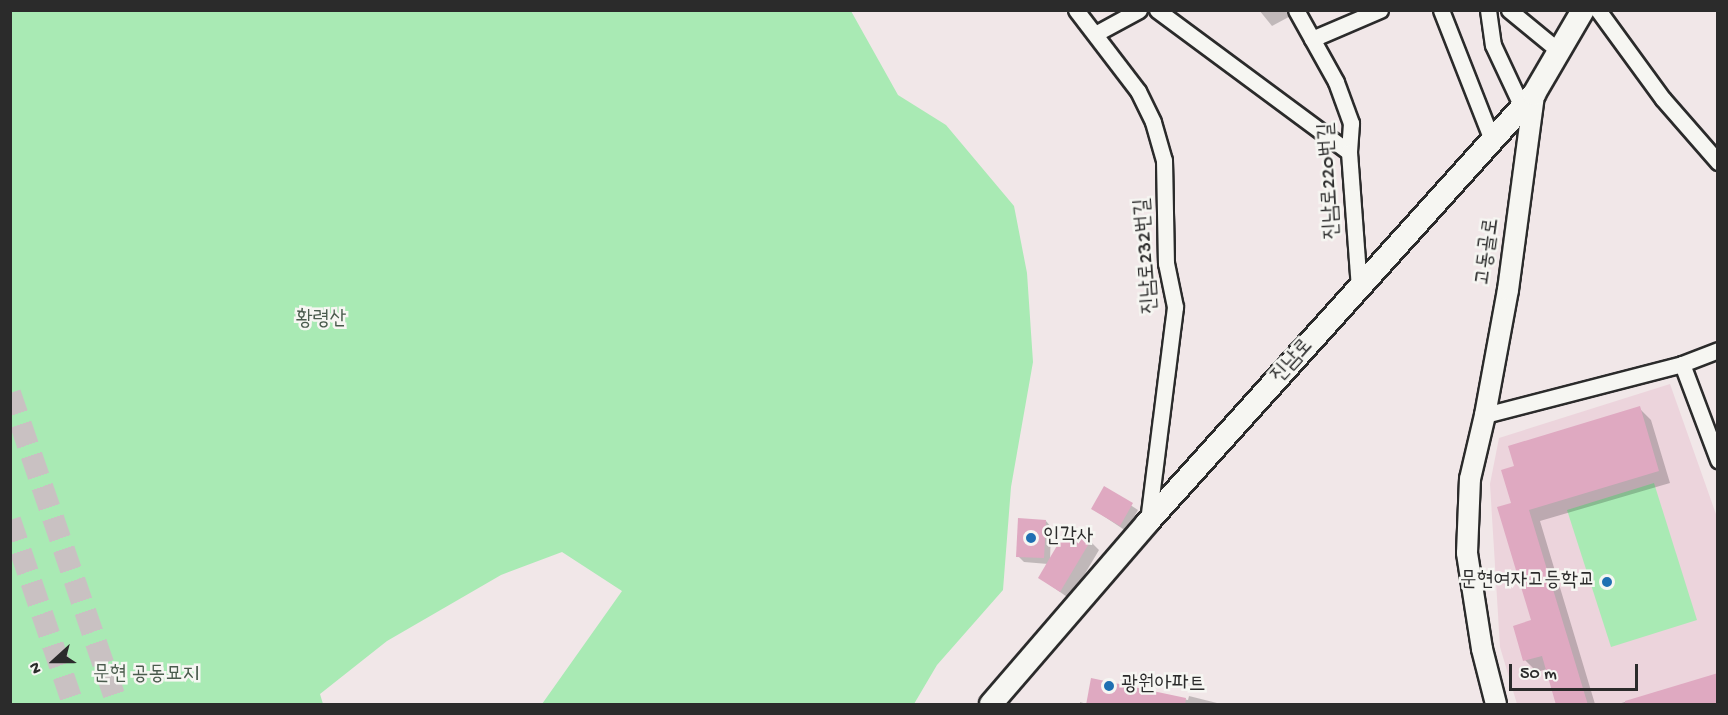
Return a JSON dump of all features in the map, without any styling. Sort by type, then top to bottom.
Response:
[{"type":"main road","name":"진남로","points":[[991,705],[1147,523],[1528,100],[1583,10]]},
{"type":"street","name":"진남로232번길","points":[[1076,10],[1138,91],[1153,122],[1164,160],[1166,263],[1175,307],[1147,523]]},
{"type":"street","points":[[1095,34],[1139,10]]},
{"type":"street","points":[[1157,10],[1349,152]]},
{"type":"street","name":"진남로220번길","points":[[1296,10],[1345,103],[1351,123],[1349,152],[1359,289]]},
{"type":"street","points":[[1312,39],[1360,14],[1380,10]]},
{"type":"street","points":[[1441,10],[1492,140]]},
{"type":"street","points":[[1488,10],[1493,45],[1528,100]]},
{"type":"street","points":[[1509,10],[1559,51]]},
{"type":"street","points":[[1598,10],[1663,99],[1718,162]]},
{"type":"street","name":"고동골로","points":[[1496,705],[1482,649],[1467,554],[1470,479],[1485,415],[1508,290],[1528,100]]},
{"type":"street","points":[[1485,415],[1682,364],[1718,350]]},
{"type":"street","points":[[1682,364],[1718,460]]},
{"type":"shaded area","name":"문현여자고등학교","points":[[1670,384],[1717,517],[1717,704],[1517,704],[1500,647],[1490,484],[1499,438]]},
{"type":"green space","name":"황령산","points":[[10,11],[851,11],[898,95],[946,125],[1014,206],[1027,273],[1033,362],[1011,487],[1003,590],[937,665],[914,704],[542,704],[622,591],[562,552],[501,575],[387,641],[320,694],[323,704],[11,704]]},
{"type":"green space","points":[[1654,483],[1697,620],[1611,647],[1567,510]]},
{"type":"building","points":[[1640,406],[1659,471],[1529,510],[1588,705],[1556,705],[1542,656],[1523,661],[1513,626],[1531,620],[1497,507],[1511,503],[1501,470],[1514,466],[1508,446]]},
{"type":"building","points":[[1104,486],[1133,503],[1120,526],[1091,509]]},
{"type":"building","name":"인각사","points":[[1018,518],[1046,520],[1044,558],[1016,557]]},
{"type":"building","points":[[1068,527],[1091,540],[1060,592],[1038,578]]},
{"type":"building","points":[[1718,673],[1718,703],[1625,705],[1625,701]]},
{"type":"building","name":"광원아파트","points":[[1091,678],[1186,698],[1185,705],[1086,705]]},
{"type":"tunnel","points":[[10,393],[117,704]]},
{"type":"tunnel","points":[[10,520],[73,704]]},
{"type":"place","name":"인각사","points":[[1031,538]]},
{"type":"place","name":"문현여자고등학교","points":[[1607,582]]},
{"type":"place","name":"광원아파트","points":[[1109,686]]},
{"type":"park label","name":"문현 공동묘지","points":[[146,676]]}]
